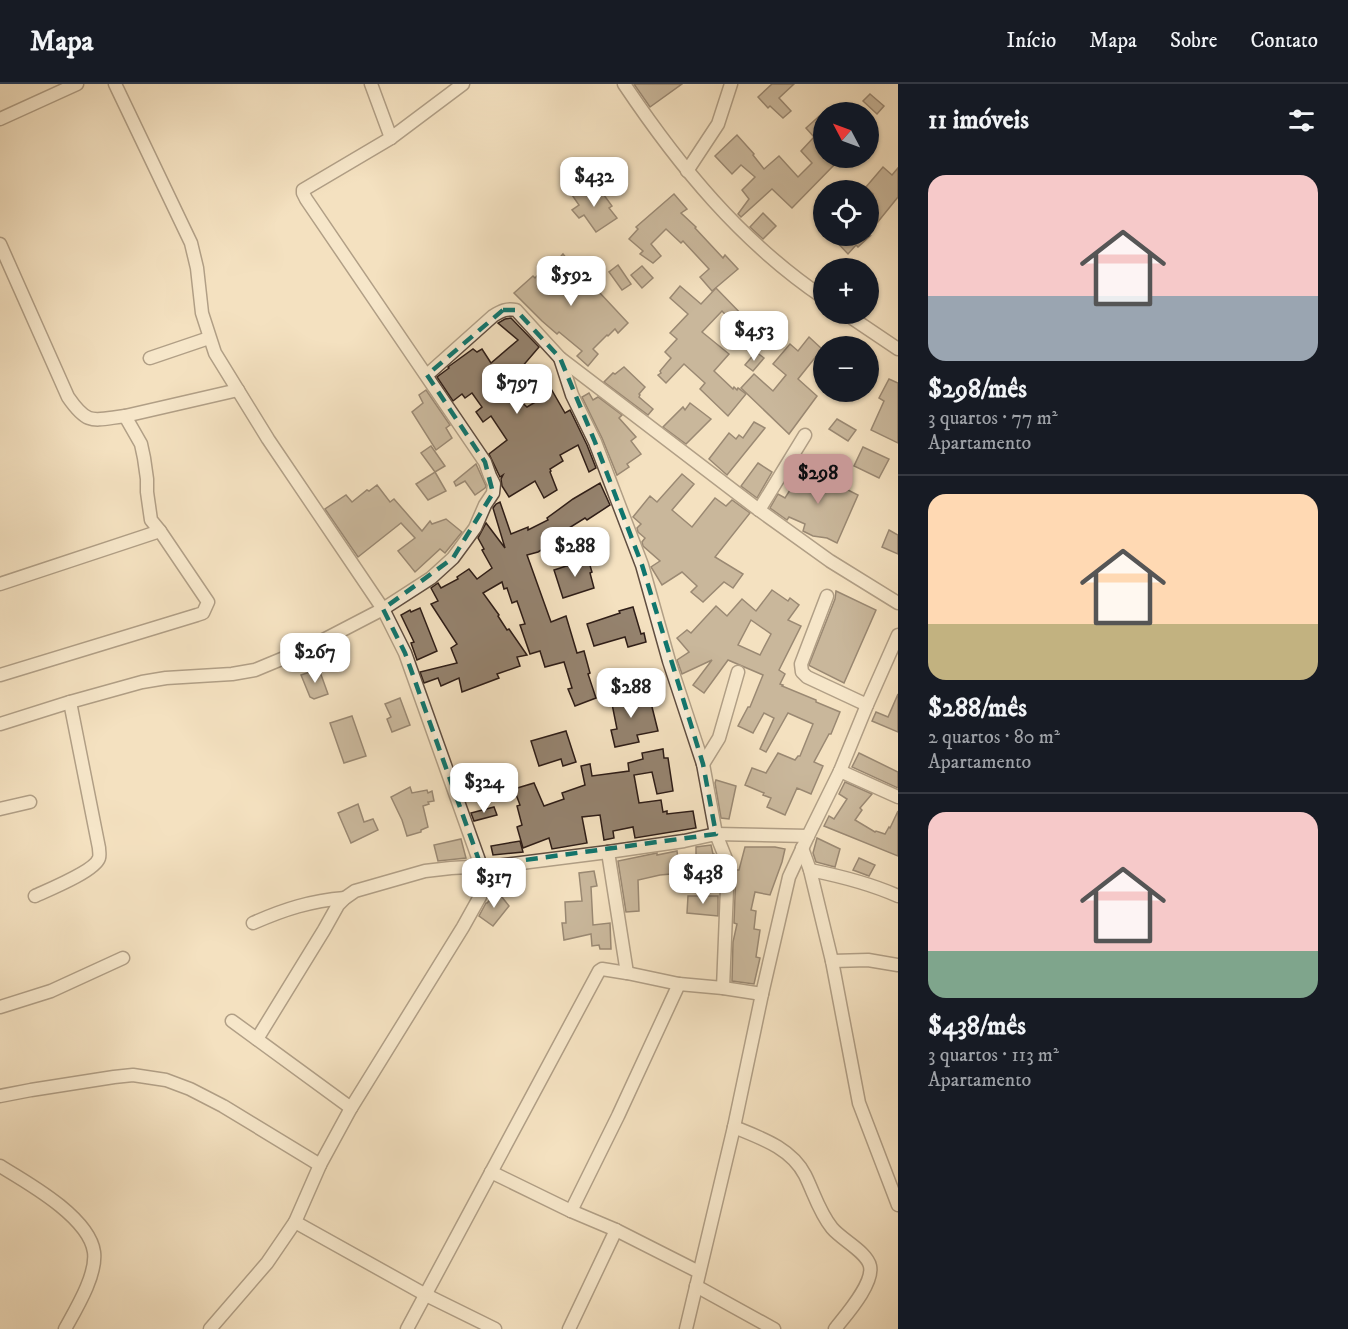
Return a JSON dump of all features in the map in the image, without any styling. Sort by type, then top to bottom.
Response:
[{"type":"street","points":[[0,119],[77,84]]},
{"type":"street","points":[[115,84],[191,243],[198,268],[202,313],[215,353],[268,439],[383,609],[405,653],[481,867]]},
{"type":"street","points":[[371,84],[391,138]]},
{"type":"street","points":[[0,724],[142,682],[255,670],[308,648],[383,609],[431,578],[453,558],[475,528],[493,493],[494,484],[486,462],[303,193],[304,188],[391,138],[463,84]]},
{"type":"street","points":[[624,84],[687,171],[746,236],[813,291]]},
{"type":"street","points":[[687,171],[718,124],[731,84]]},
{"type":"street","points":[[0,244],[68,397],[84,416],[90,419],[125,416],[238,390]]},
{"type":"street","points":[[427,375],[493,316],[509,308],[516,310],[560,358],[759,510],[830,561],[898,603]]},
{"type":"street","points":[[861,324],[898,349]]},
{"type":"street","points":[[150,358],[209,338]]},
{"type":"street","points":[[560,358],[572,395],[595,442],[642,565],[669,661],[702,764],[716,834],[728,864],[723,988]]},
{"type":"street","points":[[0,675],[203,613],[208,602],[151,520],[141,444],[125,416]]},
{"type":"street","points":[[759,510],[805,435]]},
{"type":"street","points":[[0,584],[160,531]]},
{"type":"street","points":[[827,596],[801,664],[802,672],[807,677],[867,705]]},
{"type":"street","points":[[686,1329],[735,1127],[789,877],[840,771],[898,635]]},
{"type":"street","points":[[702,764],[719,738],[738,672]]},
{"type":"street","points":[[34,897],[94,866],[99,858],[99,848],[70,702]]},
{"type":"street","points":[[840,771],[898,797]]},
{"type":"street","points":[[0,809],[30,802]]},
{"type":"street","points":[[256,1039],[333,914],[345,898],[355,891],[425,871],[497,866],[608,852],[716,834],[808,836]]},
{"type":"street","points":[[802,848],[810,870],[832,961],[859,1103],[898,1205]]},
{"type":"street","points":[[608,852],[627,973]]},
{"type":"street","points":[[210,1329],[267,1263],[295,1222],[320,1165],[351,1108],[463,927],[497,866]]},
{"type":"street","points":[[810,870],[843,877],[898,896]]},
{"type":"street","points":[[253,923],[296,906],[345,898]]},
{"type":"street","points":[[0,1007],[51,991],[123,958]]},
{"type":"street","points":[[832,961],[868,960],[898,965]]},
{"type":"street","points":[[407,1329],[597,973],[602,969],[679,984],[762,994]]},
{"type":"street","points":[[571,1211],[679,984]]},
{"type":"street","points":[[232,1021],[351,1108]]},
{"type":"street","points":[[0,1096],[133,1075],[166,1080],[223,1106],[320,1165]]},
{"type":"street","points":[[735,1127],[786,1151],[805,1174],[819,1208],[831,1226],[868,1260],[871,1275],[866,1286],[835,1329]]},
{"type":"street","points":[[0,1166],[60,1204],[83,1227],[91,1240],[94,1253],[85,1292],[64,1329]]},
{"type":"street","points":[[491,1172],[616,1230],[699,1272]]},
{"type":"street","points":[[295,1222],[426,1295],[495,1329]]},
{"type":"street","points":[[569,1329],[616,1230]]},
{"type":"street","points":[[696,1286],[774,1329]]},
{"type":"highlighted area","points":[[503,310],[516,310],[560,358],[595,442],[642,565],[703,764],[716,834],[481,866],[405,653],[383,609],[453,558],[493,493],[485,462],[427,375]]},
{"type":"building","points":[[634,84],[682,84],[650,107]]},
{"type":"building","points":[[772,84],[794,84],[779,98],[791,111],[783,118],[770,106],[768,108],[758,97]]},
{"type":"building","points":[[870,94],[884,106],[879,112],[879,102],[863,101]]},
{"type":"building","points":[[813,122],[813,136],[806,128]]},
{"type":"building","points":[[737,135],[764,169],[779,156],[798,177],[812,163],[801,151],[813,138],[813,168],[831,168],[819,180],[813,180],[813,187],[792,208],[772,189],[741,217],[738,214],[749,199],[742,190],[755,177],[741,165],[732,174],[715,156]]},
{"type":"building","points":[[883,167],[892,175],[898,168],[898,197],[879,221],[879,180],[872,180]]},
{"type":"building","points":[[590,184],[597,193],[601,191],[612,206],[609,208],[617,218],[596,232],[584,215],[579,218],[572,210],[579,205],[572,195]]},
{"type":"building","points":[[674,194],[687,209],[681,213],[723,258],[725,255],[738,269],[712,291],[700,277],[709,269],[683,241],[681,243],[666,229],[651,244],[661,256],[653,263],[640,254],[643,251],[629,239],[638,229],[636,227]]},
{"type":"building","points":[[763,213],[776,226],[763,239],[750,227]]},
{"type":"building","points":[[840,246],[855,246],[848,254]]},
{"type":"building","points":[[563,254],[572,267],[628,323],[618,333],[615,329],[593,349],[598,354],[588,366],[577,356],[582,351],[559,332],[557,334],[514,293],[533,276],[535,278],[548,264],[551,267]]},
{"type":"building","points":[[618,265],[631,284],[622,290],[609,272]]},
{"type":"building","points":[[642,266],[653,278],[642,288],[631,275]]},
{"type":"building","points":[[680,286],[701,304],[716,288],[748,321],[739,329],[722,311],[702,332],[729,354],[714,371],[733,389],[738,388],[746,394],[728,416],[700,389],[705,383],[684,364],[666,383],[658,375],[671,358],[665,352],[677,339],[670,333],[688,314],[670,298]]},
{"type":"building","points":[[511,318],[539,347],[521,368],[524,372],[505,387],[527,407],[544,397],[541,392],[550,387],[565,413],[570,410],[596,468],[589,472],[578,445],[560,455],[563,461],[550,469],[557,490],[544,498],[535,481],[509,497],[502,486],[503,475],[500,477],[489,454],[507,440],[491,416],[483,422],[476,412],[482,407],[472,393],[465,398],[462,394],[453,401],[437,377],[473,349],[477,352],[482,349],[491,363],[518,340],[498,323]]},
{"type":"building","points":[[809,337],[813,341],[813,360],[798,379],[813,392],[813,401],[789,434],[741,388],[754,374],[773,391],[786,375],[773,364],[790,344],[798,351]]},
{"type":"building","points":[[756,352],[764,358],[753,371],[745,365]]},
{"type":"building","points":[[624,367],[645,387],[639,397],[653,409],[648,415],[604,382]]},
{"type":"building","points":[[889,379],[898,383],[898,443],[871,430],[884,401],[879,398]]},
{"type":"building","points":[[426,390],[450,425],[446,428],[452,438],[436,450],[412,412],[423,403],[419,395]]},
{"type":"building","points":[[589,393],[593,400],[598,397],[622,415],[619,418],[636,437],[631,441],[641,454],[627,464],[629,467],[617,475],[582,397]]},
{"type":"building","points":[[690,403],[711,419],[686,444],[663,427],[683,407],[685,410]]},
{"type":"building","points":[[837,419],[856,430],[848,441],[829,429]]},
{"type":"building","points":[[754,422],[765,428],[727,475],[709,459],[729,433],[736,439],[739,435],[743,438]]},
{"type":"building","points":[[431,446],[445,466],[435,472],[421,453]]},
{"type":"building","points":[[863,447],[889,459],[879,478],[854,466]]},
{"type":"building","points":[[758,463],[772,472],[757,498],[741,486]]},
{"type":"building","points":[[476,464],[486,486],[475,495],[465,481],[456,486],[454,482]]},
{"type":"building","points":[[812,466],[839,480],[838,482],[848,490],[858,495],[837,543],[803,531],[805,524],[789,517],[787,520],[770,508],[778,494],[785,498],[795,482],[800,485]]},
{"type":"building","points":[[435,472],[446,491],[428,500],[416,484]]},
{"type":"building","points":[[682,474],[694,484],[672,510],[692,527],[715,498],[726,506],[732,500],[750,513],[715,557],[743,574],[733,588],[724,582],[703,602],[691,592],[697,586],[682,572],[662,585],[651,567],[660,561],[643,546],[642,542],[645,538],[637,528],[641,524],[633,517],[650,496],[657,502]]},
{"type":"building","points":[[600,483],[610,505],[548,541],[550,545],[527,555],[551,622],[566,616],[577,653],[584,651],[590,673],[588,674],[596,698],[575,706],[568,689],[572,688],[564,662],[545,667],[540,651],[530,654],[520,625],[525,624],[517,601],[512,603],[507,588],[504,589],[502,582],[483,593],[507,630],[509,629],[527,655],[517,657],[520,666],[497,674],[499,678],[462,692],[459,678],[441,686],[438,678],[424,683],[420,672],[457,663],[451,648],[457,644],[431,604],[438,601],[431,588],[438,583],[441,588],[458,579],[457,577],[469,569],[477,579],[492,568],[478,538],[486,523],[505,548],[493,508],[496,504],[500,502],[511,534],[528,527],[528,530],[548,520],[547,518],[573,499]]},
{"type":"building","points":[[377,485],[390,502],[394,499],[422,531],[430,521],[432,524],[446,519],[462,532],[445,553],[440,549],[415,572],[398,551],[415,538],[401,523],[358,557],[325,509],[346,495],[352,502]]},
{"type":"building","points":[[889,530],[898,535],[898,554],[882,547]]},
{"type":"building","points":[[588,559],[594,588],[563,598],[554,570]]},
{"type":"building","points":[[772,590],[788,601],[790,598],[799,605],[788,620],[801,626],[779,670],[785,674],[780,684],[840,712],[831,734],[814,762],[823,766],[811,794],[797,788],[785,815],[767,807],[771,798],[745,785],[752,768],[766,773],[778,753],[795,760],[800,756],[813,724],[788,713],[766,752],[760,749],[774,718],[764,713],[753,733],[738,726],[750,707],[763,675],[728,660],[704,693],[693,685],[712,660],[682,674],[677,660],[689,652],[677,638],[687,630],[691,633],[716,606],[727,616],[742,599],[756,611]],"holes":[[[751,620],[771,634],[760,655],[738,645]]]},
{"type":"building","points":[[836,591],[876,610],[844,683],[809,665],[835,599]]},
{"type":"building","points":[[633,607],[641,634],[644,633],[646,642],[628,647],[625,637],[594,646],[587,624]]},
{"type":"building","points":[[420,608],[437,651],[417,660],[411,643],[414,642],[401,615]]},
{"type":"building","points":[[319,669],[328,694],[314,699],[310,697],[301,675]]},
{"type":"building","points":[[627,688],[633,707],[651,703],[658,731],[637,735],[639,742],[615,747],[611,730],[617,729],[610,694]]},
{"type":"building","points":[[898,694],[898,732],[872,721],[876,712],[888,717]]},
{"type":"building","points":[[400,698],[410,725],[392,732],[387,719],[391,717],[385,704]]},
{"type":"building","points":[[352,716],[366,756],[344,763],[330,723]]},
{"type":"building","points":[[566,731],[576,762],[563,766],[561,759],[539,766],[531,741]]},
{"type":"building","points":[[663,749],[664,758],[668,758],[673,791],[657,794],[652,772],[634,775],[639,803],[661,800],[663,812],[667,811],[667,814],[693,811],[696,828],[635,838],[633,827],[613,831],[614,838],[604,840],[600,815],[582,817],[587,843],[552,849],[549,838],[523,848],[517,827],[522,825],[517,806],[520,805],[514,789],[534,783],[544,806],[564,799],[562,793],[585,785],[581,766],[590,764],[592,776],[629,771],[628,763],[643,759],[642,753]]},
{"type":"building","points":[[859,753],[898,772],[898,788],[852,767]]},
{"type":"building","points":[[716,780],[736,786],[729,819],[721,818]]},
{"type":"building","points":[[845,782],[872,794],[860,808],[862,810],[855,820],[875,832],[885,834],[898,811],[898,856],[824,826],[829,816],[834,819],[847,799],[839,794]]},
{"type":"building","points":[[410,787],[412,793],[432,791],[434,801],[423,806],[428,827],[421,832],[407,836],[391,797]]},
{"type":"building","points":[[358,804],[364,822],[373,819],[378,830],[351,843],[338,813]]},
{"type":"building","points":[[494,807],[497,815],[474,821],[471,813]]},
{"type":"building","points":[[817,838],[840,849],[835,867],[816,862],[813,853]]},
{"type":"building","points":[[461,839],[466,858],[438,861],[434,845]]},
{"type":"building","points":[[520,841],[523,852],[493,855],[491,846]]},
{"type":"building","points":[[711,845],[716,870],[660,875],[638,880],[639,911],[626,912],[618,861],[677,851],[678,859],[696,856],[696,847]]},
{"type":"building","points":[[745,847],[785,849],[770,895],[755,892],[751,910],[756,911],[754,929],[760,930],[756,957],[760,958],[754,984],[732,981],[733,942],[737,924],[734,923],[736,870],[739,870]]},
{"type":"building","points":[[859,858],[875,865],[869,876],[853,870]]},
{"type":"building","points":[[594,871],[597,886],[591,887],[593,925],[610,923],[611,949],[600,949],[599,945],[592,946],[591,934],[564,940],[562,923],[566,923],[565,902],[582,901],[579,873]]},
{"type":"building","points":[[498,892],[509,906],[493,926],[479,916],[486,903]]},
{"type":"building","points":[[688,896],[718,896],[718,916],[687,913]]}]
